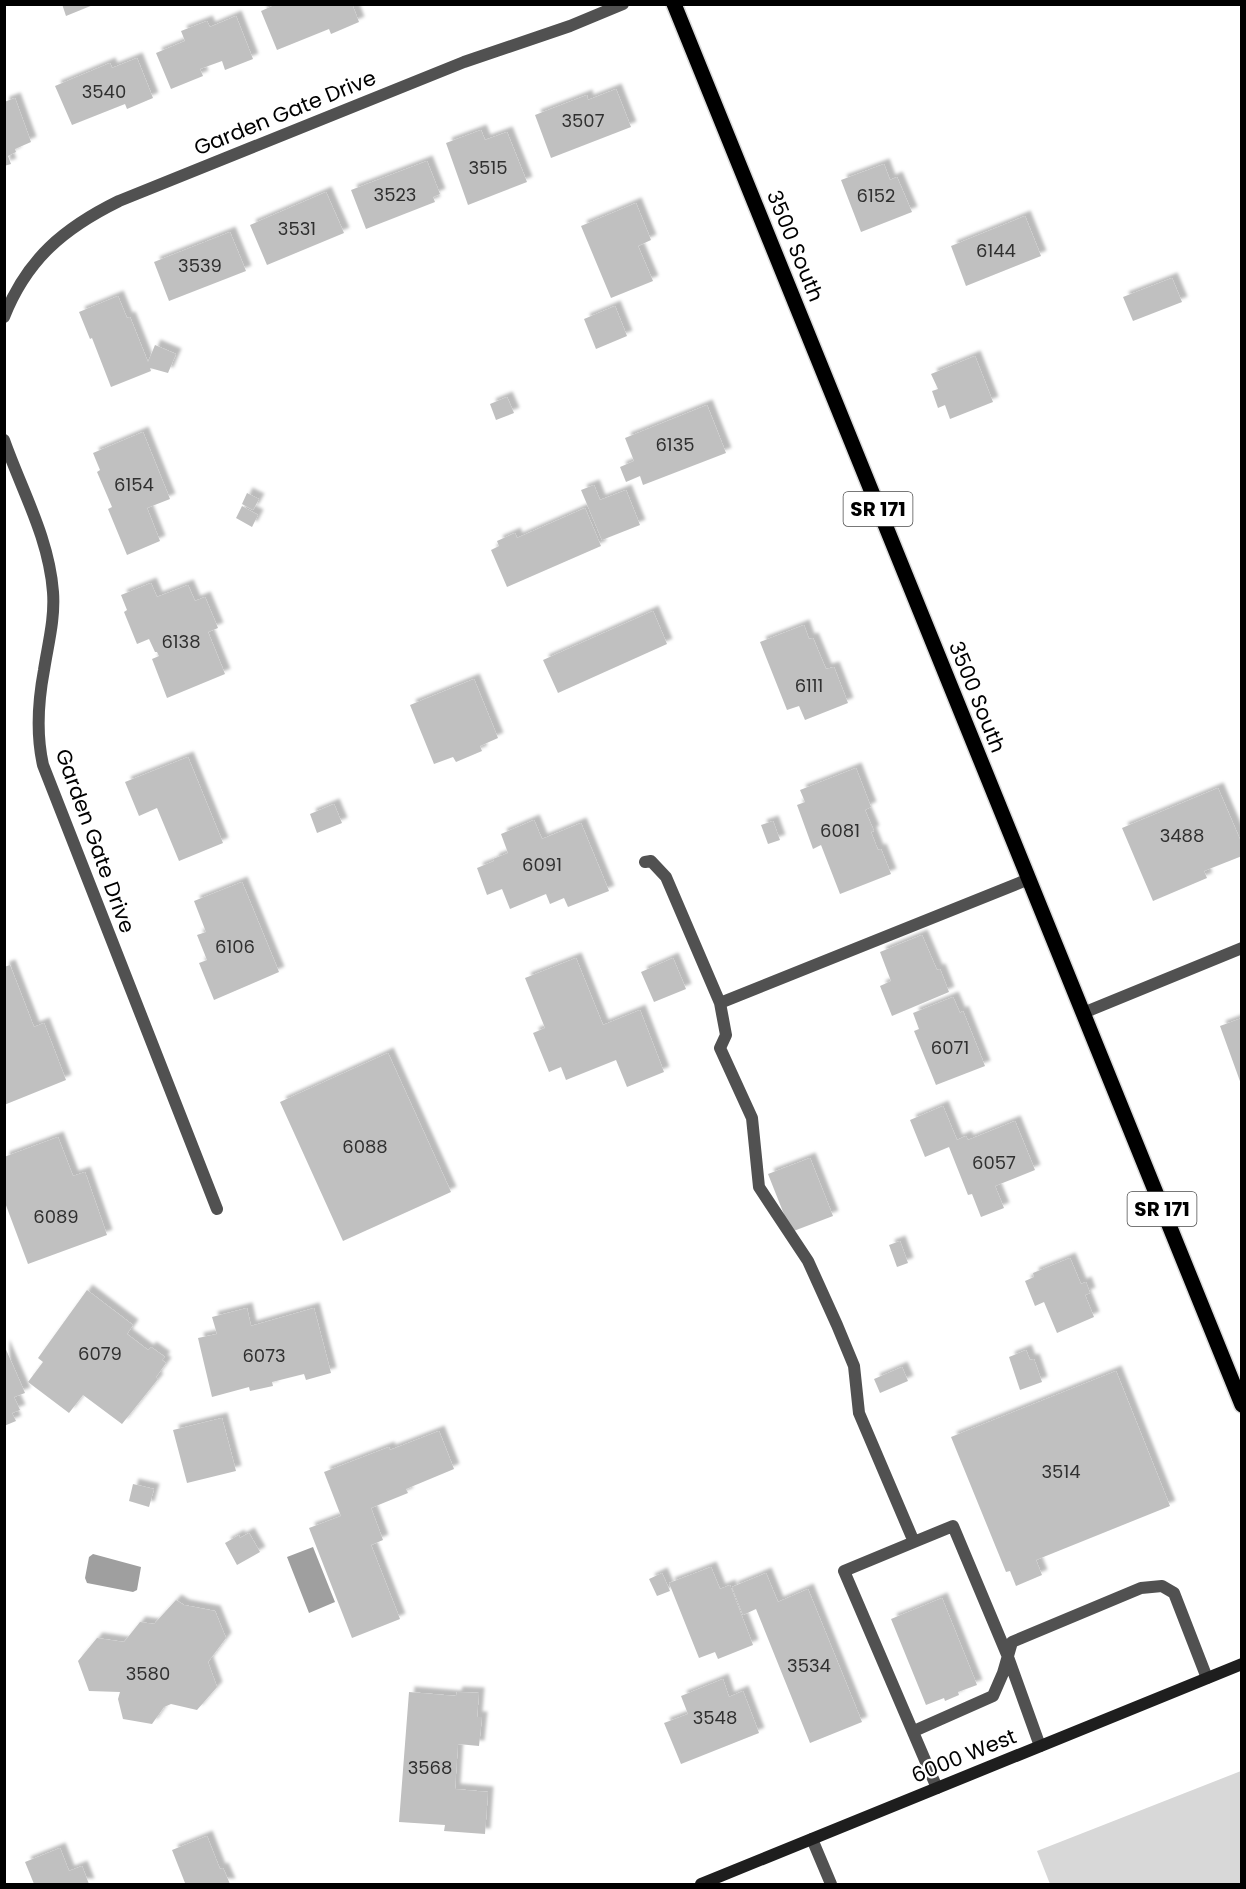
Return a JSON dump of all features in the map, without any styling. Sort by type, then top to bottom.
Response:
[{"type":"main road","name":"3500 South","points":[[674,4],[1242,1405]]},
{"type":"street","name":"Garden Gate Drive","points":[[4,317],[24,278],[39,257],[56,240],[96,212],[464,62],[570,26],[623,4]]},
{"type":"street","name":"Garden Gate Drive","points":[[4,440],[35,516],[50,567],[53,594],[52,620],[38,729],[42,765],[218,1209]]},
{"type":"street","points":[[645,862],[651,861],[666,877],[720,1003],[726,1035],[720,1048],[752,1118],[759,1187],[808,1261],[837,1325],[854,1366],[859,1413],[914,1542]]},
{"type":"street","points":[[720,1003],[1029,879]]},
{"type":"street","points":[[1083,1013],[1242,948]]},
{"type":"street","points":[[937,1788],[844,1571],[953,1526],[1008,1657],[1040,1746]]},
{"type":"street","points":[[914,1731],[993,1696],[1012,1642],[1141,1588],[1162,1586],[1174,1593],[1208,1678]]},
{"type":"street","name":"6000 West","points":[[701,1884],[1242,1664]]},
{"type":"street","points":[[812,1839],[831,1884]]},
{"type":"shaded area","points":[[313,1547],[335,1602],[309,1613],[287,1557]]},
{"type":"shaded area","points":[[93,1554],[141,1567],[137,1590],[133,1592],[87,1583],[85,1578],[89,1557]]},
{"type":"shaded area","points":[[1241,1771],[1241,1884],[1050,1884],[1037,1851]]},
{"type":"building","points":[[62,4],[93,4],[93,5],[66,16]]},
{"type":"building","points":[[277,4],[352,4],[359,22],[331,34],[329,29],[277,50],[261,11]]},
{"type":"building","points":[[236,16],[253,59],[225,70],[222,61],[200,69],[203,76],[171,89],[156,53],[185,41],[181,31],[207,21],[210,27]]},
{"type":"building","points":[[137,58],[153,98],[127,109],[125,104],[72,125],[55,86],[110,63],[112,68]]},
{"type":"building","points":[[616,89],[631,127],[551,158],[535,115],[587,95],[588,100]]},
{"type":"building","points":[[15,98],[31,142],[15,149],[16,152],[8,156],[11,164],[4,166],[4,102]]},
{"type":"building","points":[[481,130],[485,140],[507,132],[527,182],[468,205],[446,143]]},
{"type":"building","points":[[427,161],[440,194],[433,197],[435,202],[366,229],[351,190]]},
{"type":"building","points":[[884,164],[890,180],[897,177],[912,212],[861,232],[841,180]]},
{"type":"building","points":[[326,192],[344,233],[267,265],[250,225]]},
{"type":"building","points":[[636,203],[651,240],[638,246],[653,281],[611,298],[581,226]]},
{"type":"building","points":[[1025,216],[1041,256],[966,286],[951,246]]},
{"type":"building","points":[[230,232],[246,271],[169,301],[154,262]]},
{"type":"building","points":[[1172,278],[1182,302],[1133,321],[1123,297]]},
{"type":"building","points":[[118,296],[127,318],[130,317],[148,362],[155,345],[176,354],[168,373],[150,368],[151,371],[111,387],[79,312]]},
{"type":"building","points":[[615,306],[627,336],[596,349],[584,319]]},
{"type":"building","points":[[975,356],[993,402],[950,419],[945,405],[938,408],[932,391],[938,389],[931,374]]},
{"type":"building","points":[[507,397],[514,413],[496,420],[490,404]]},
{"type":"building","points":[[707,405],[726,453],[643,485],[640,476],[626,482],[620,467],[634,461],[625,438]]},
{"type":"building","points":[[143,432],[170,499],[147,508],[160,541],[127,555],[108,509],[112,507],[97,472],[100,470],[93,453]]},
{"type":"building","points":[[594,485],[600,500],[626,490],[640,525],[602,540],[581,490]]},
{"type":"building","points":[[247,493],[259,499],[253,510],[242,504]]},
{"type":"building","points":[[242,506],[258,515],[252,527],[236,518]]},
{"type":"building","points":[[585,508],[601,546],[507,587],[491,550],[499,546],[497,541],[515,533],[517,538]]},
{"type":"building","points":[[151,583],[157,597],[188,585],[195,601],[205,597],[218,628],[208,632],[225,674],[167,698],[152,659],[159,656],[149,639],[137,644],[124,612],[127,610],[121,595]]},
{"type":"building","points":[[653,611],[667,644],[558,693],[543,660]]},
{"type":"building","points":[[804,625],[809,639],[813,638],[826,669],[834,667],[848,703],[805,720],[799,706],[787,710],[760,642]]},
{"type":"building","points":[[474,679],[498,738],[480,746],[482,751],[456,762],[453,757],[434,764],[410,705]]},
{"type":"building","points":[[188,757],[223,843],[179,861],[157,808],[139,816],[125,782]]},
{"type":"building","points":[[856,768],[871,807],[865,810],[874,831],[871,832],[891,874],[840,894],[821,845],[813,849],[797,805],[805,802],[800,790]]},
{"type":"building","points":[[1218,788],[1242,844],[1242,856],[1204,871],[1207,878],[1153,901],[1122,828]]},
{"type":"building","points":[[334,804],[342,823],[317,833],[310,814]]},
{"type":"building","points":[[534,820],[542,839],[581,823],[609,891],[568,907],[564,898],[550,904],[546,894],[510,909],[502,889],[487,895],[477,868],[508,853],[501,834]]},
{"type":"building","points":[[773,821],[780,840],[768,844],[761,825]]},
{"type":"building","points":[[242,882],[279,972],[214,1000],[199,963],[207,960],[197,935],[206,932],[194,901]]},
{"type":"building","points":[[922,935],[949,992],[892,1016],[880,986],[891,981],[880,952]]},
{"type":"building","points":[[576,958],[603,1025],[640,1010],[664,1072],[627,1087],[616,1060],[566,1080],[561,1067],[549,1072],[533,1033],[545,1028],[525,978]]},
{"type":"building","points":[[673,958],[686,989],[654,1002],[641,972]]},
{"type":"building","points":[[10,965],[34,1027],[44,1023],[66,1080],[4,1105],[4,967]]},
{"type":"building","points":[[953,997],[960,1013],[963,1011],[985,1066],[936,1085],[914,1031],[919,1029],[913,1013]]},
{"type":"building","points":[[1242,1018],[1242,1084],[1241,1084],[1220,1026]]},
{"type":"building","points":[[388,1053],[451,1192],[343,1241],[280,1102]]},
{"type":"building","points":[[943,1106],[957,1140],[966,1136],[968,1140],[1015,1121],[1035,1170],[995,1186],[1004,1208],[981,1217],[972,1194],[968,1195],[949,1147],[925,1157],[910,1120]]},
{"type":"building","points":[[58,1137],[73,1176],[85,1172],[107,1235],[28,1264],[4,1200],[4,1157]]},
{"type":"building","points":[[810,1158],[833,1216],[791,1232],[768,1174]]},
{"type":"building","points":[[900,1241],[908,1263],[897,1267],[889,1245]]},
{"type":"building","points":[[1070,1258],[1081,1284],[1086,1282],[1090,1293],[1085,1295],[1094,1317],[1057,1333],[1044,1302],[1035,1306],[1025,1281],[1034,1277],[1033,1273]]},
{"type":"building","points":[[87,1290],[133,1325],[127,1334],[148,1350],[151,1347],[165,1357],[162,1360],[166,1363],[156,1377],[158,1379],[122,1424],[83,1395],[69,1413],[28,1382],[43,1362],[38,1358]]},
{"type":"building","points":[[247,1308],[251,1326],[314,1308],[331,1373],[306,1380],[304,1374],[272,1382],[273,1386],[250,1391],[249,1387],[212,1397],[198,1338],[217,1334],[212,1317]]},
{"type":"building","points":[[4,1345],[25,1393],[14,1397],[20,1410],[12,1413],[16,1421],[4,1426]]},
{"type":"building","points":[[1026,1350],[1030,1360],[1034,1359],[1042,1382],[1020,1390],[1009,1357]]},
{"type":"building","points":[[902,1367],[908,1381],[880,1393],[874,1379]]},
{"type":"building","points":[[1116,1371],[1170,1506],[1036,1560],[1042,1575],[1016,1586],[1010,1571],[1006,1572],[951,1437]]},
{"type":"building","points":[[222,1418],[236,1471],[187,1483],[173,1430]]},
{"type":"building","points":[[439,1431],[454,1469],[406,1489],[408,1493],[371,1508],[383,1540],[371,1545],[400,1619],[352,1638],[309,1528],[341,1516],[324,1472]]},
{"type":"building","points":[[133,1484],[154,1489],[149,1507],[129,1501]]},
{"type":"building","points":[[249,1533],[260,1552],[237,1565],[225,1543],[239,1535],[240,1538]]},
{"type":"building","points":[[711,1567],[720,1589],[730,1585],[753,1645],[718,1659],[715,1652],[699,1658],[669,1583]]},
{"type":"building","points":[[662,1573],[670,1591],[657,1596],[649,1579]]},
{"type":"building","points":[[766,1573],[778,1602],[808,1589],[862,1722],[810,1743],[756,1609],[743,1615],[732,1587]]},
{"type":"building","points":[[942,1598],[977,1685],[958,1692],[959,1695],[945,1701],[944,1698],[926,1705],[891,1619]]},
{"type":"building","points":[[176,1600],[184,1605],[215,1611],[226,1638],[208,1662],[217,1687],[197,1710],[171,1704],[164,1707],[152,1724],[123,1719],[118,1699],[120,1692],[89,1691],[78,1661],[97,1638],[124,1642],[140,1622],[154,1624]]},
{"type":"building","points":[[723,1679],[729,1697],[743,1691],[759,1733],[681,1764],[664,1723],[688,1714],[681,1696]]},
{"type":"building","points":[[409,1692],[456,1696],[457,1692],[479,1693],[477,1717],[482,1717],[479,1746],[458,1744],[455,1789],[488,1792],[485,1834],[444,1831],[445,1825],[399,1822]]},
{"type":"building","points":[[207,1836],[220,1869],[223,1868],[230,1884],[181,1884],[185,1883],[172,1850]]},
{"type":"building","points":[[60,1848],[69,1871],[82,1866],[89,1884],[34,1884],[25,1862]]}]
